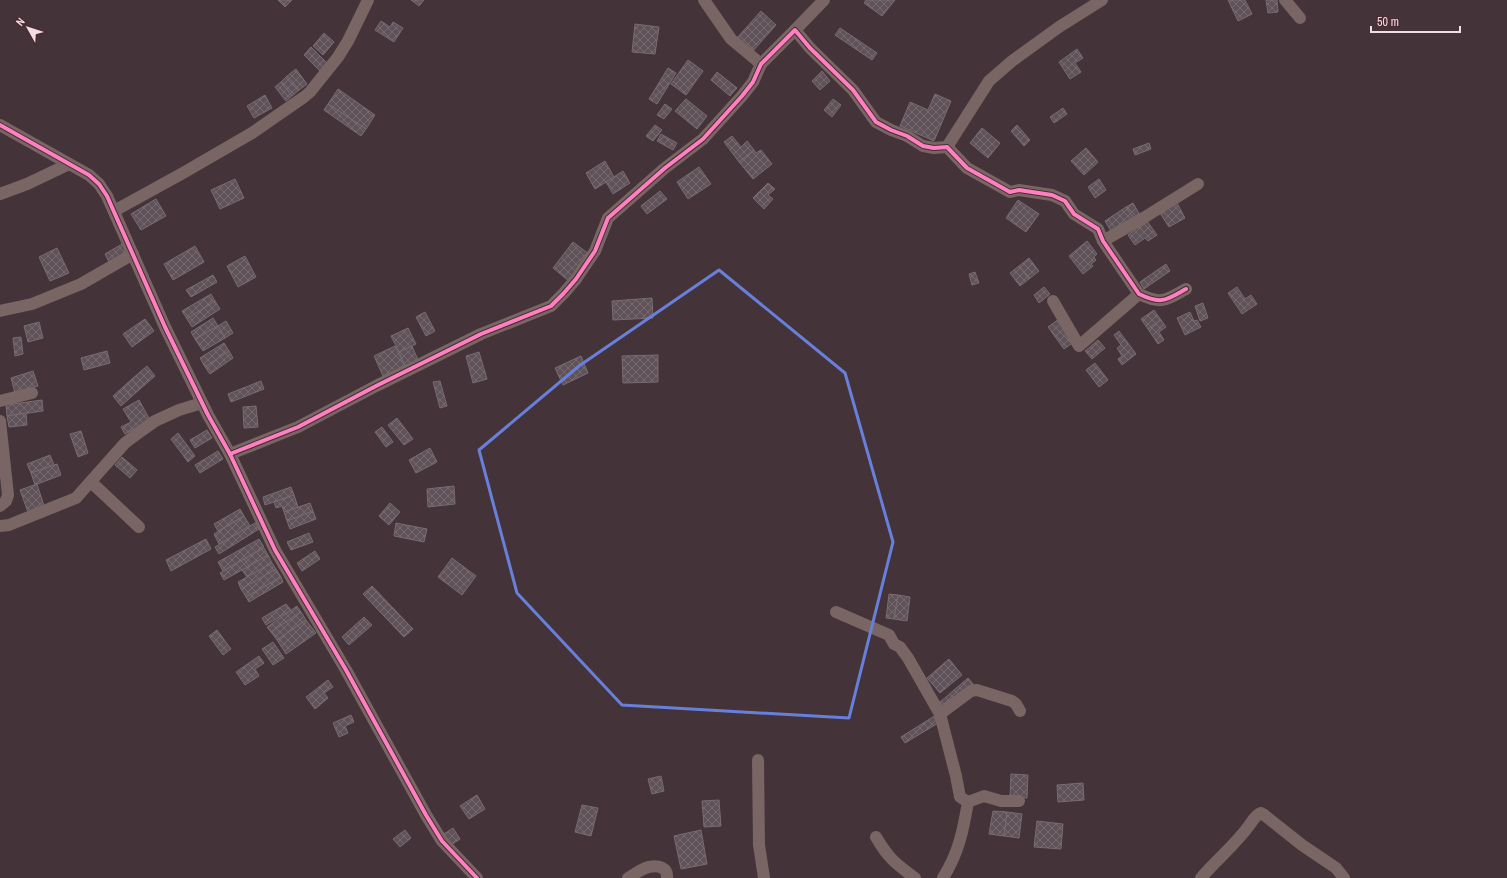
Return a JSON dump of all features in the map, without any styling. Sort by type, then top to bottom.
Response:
[{"type":"street","points":[[114,211],[252,133],[304,97],[310,92],[348,42],[368,0]]},
{"type":"street","points":[[704,0],[731,39],[761,64]]},
{"type":"street","points":[[230,454],[298,426],[481,334],[551,306],[568,288],[591,256],[608,218],[671,163],[702,139],[742,96],[753,82],[761,64],[824,0]]},
{"type":"street","points":[[947,147],[989,81],[1018,57],[1059,27],[1102,0]]},
{"type":"street","points":[[1285,0],[1300,18]]},
{"type":"street","points":[[795,30],[810,48],[853,90],[876,122],[907,136],[923,146],[934,148],[947,147]]},
{"type":"street","points":[[0,125],[89,175],[99,184],[114,211],[165,327],[202,403],[230,454],[275,550],[392,751],[426,815],[442,841],[476,878]]},
{"type":"street","points":[[947,147],[967,168],[1010,192],[1019,190],[1052,195],[1064,201],[1074,214],[1098,229],[1103,241],[1140,294],[1148,298],[1162,301],[1186,289]]},
{"type":"street","points":[[0,194],[69,164]]},
{"type":"street","points":[[1103,241],[1198,184]]},
{"type":"street","points":[[0,311],[32,304],[81,284],[133,254]]},
{"type":"street","points":[[1053,301],[1079,346],[1140,294]]},
{"type":"street","points":[[0,401],[32,393]]},
{"type":"street","points":[[0,526],[9,526],[76,498],[125,443],[155,421],[179,410],[202,403]]},
{"type":"street","points":[[0,421],[8,495],[6,502],[0,506]]},
{"type":"street","points":[[91,482],[139,526]]},
{"type":"street","points":[[836,612],[889,635],[894,644],[900,648],[908,658],[940,714],[960,797],[968,802]]},
{"type":"street","points":[[940,714],[971,691],[977,690],[1012,701],[1016,704],[1020,712]]},
{"type":"street","points":[[758,760],[759,845],[764,878]]},
{"type":"street","points":[[968,802],[984,796],[1001,801],[1019,802]]},
{"type":"street","points":[[943,878],[961,841],[968,802]]},
{"type":"street","points":[[1201,878],[1211,865],[1239,839],[1255,817],[1261,813],[1302,845],[1336,868],[1344,878]]},
{"type":"street","points":[[876,837],[884,851],[896,865],[916,878]]},
{"type":"street","points":[[628,878],[648,867],[657,866],[665,869],[667,878]]},
{"type":"highlighted area","points":[[719,270],[845,373],[893,542],[849,718],[622,705],[517,593],[479,450],[579,366]]},
{"type":"building","points":[[278,0],[292,0],[285,7]]},
{"type":"building","points":[[411,0],[424,0],[419,6]]},
{"type":"building","points":[[866,0],[895,0],[882,16],[864,3]]},
{"type":"building","points":[[1228,0],[1245,0],[1252,14],[1238,21]]},
{"type":"building","points":[[1266,0],[1277,0],[1278,12],[1268,13]]},
{"type":"building","points":[[761,11],[776,25],[752,52],[737,38]]},
{"type":"building","points":[[381,21],[390,27],[393,22],[403,28],[394,42],[375,30]]},
{"type":"building","points":[[635,24],[659,27],[655,54],[632,52]]},
{"type":"building","points":[[840,28],[877,53],[872,60],[835,35]]},
{"type":"building","points":[[324,33],[334,42],[323,55],[313,46]]},
{"type":"building","points":[[311,47],[328,64],[321,72],[304,55]]},
{"type":"building","points":[[1077,49],[1083,58],[1075,63],[1081,72],[1070,79],[1059,62]]},
{"type":"building","points":[[688,60],[703,71],[686,95],[671,84]]},
{"type":"building","points":[[668,68],[676,73],[657,104],[649,99]]},
{"type":"building","points":[[296,69],[307,84],[299,90],[287,76]]},
{"type":"building","points":[[822,71],[830,81],[820,90],[812,81]]},
{"type":"building","points":[[717,72],[737,88],[730,96],[711,80]]},
{"type":"building","points":[[287,76],[299,90],[292,96],[281,82]]},
{"type":"building","points":[[281,82],[292,96],[286,101],[275,87]]},
{"type":"building","points":[[338,89],[375,115],[366,129],[328,104]]},
{"type":"building","points":[[935,94],[951,101],[934,141],[900,126],[910,102],[928,110]]},
{"type":"building","points":[[265,95],[272,108],[254,118],[247,106]]},
{"type":"building","points":[[686,99],[707,116],[697,129],[675,111]]},
{"type":"building","points":[[833,99],[841,105],[832,117],[824,110]]},
{"type":"building","points":[[328,104],[366,129],[361,136],[324,110]]},
{"type":"building","points":[[665,104],[672,109],[664,119],[657,115]]},
{"type":"building","points":[[1063,108],[1067,114],[1054,123],[1050,117]]},
{"type":"building","points":[[655,125],[662,130],[653,141],[646,136]]},
{"type":"building","points":[[1017,125],[1030,140],[1024,146],[1011,131]]},
{"type":"building","points":[[982,128],[1000,143],[988,158],[970,143]]},
{"type":"building","points":[[661,134],[677,143],[673,150],[657,141]]},
{"type":"building","points":[[732,136],[741,147],[747,141],[754,150],[739,162],[724,142]]},
{"type":"building","points":[[1149,143],[1151,149],[1135,155],[1133,149]]},
{"type":"building","points":[[1086,148],[1098,162],[1084,175],[1071,161]]},
{"type":"building","points":[[754,150],[756,153],[761,150],[772,164],[753,179],[739,162]]},
{"type":"building","points":[[605,161],[614,177],[595,189],[586,173]]},
{"type":"building","points":[[699,167],[711,184],[688,199],[677,182]]},
{"type":"building","points":[[623,171],[630,183],[613,194],[606,182]]},
{"type":"building","points":[[235,179],[244,198],[220,209],[211,190]]},
{"type":"building","points":[[1099,179],[1106,190],[1095,198],[1088,187]]},
{"type":"building","points":[[768,183],[775,189],[768,195],[773,199],[764,209],[753,198]]},
{"type":"building","points":[[660,191],[667,199],[647,214],[641,206]]},
{"type":"building","points":[[156,199],[166,216],[141,230],[131,214]]},
{"type":"building","points":[[1018,200],[1039,214],[1026,232],[1006,218]]},
{"type":"building","points":[[1133,203],[1140,215],[1134,219],[1126,207]]},
{"type":"building","points":[[1177,203],[1185,218],[1169,227],[1160,213]]},
{"type":"building","points":[[1126,207],[1134,219],[1112,233],[1105,221]]},
{"type":"building","points":[[1147,221],[1157,235],[1148,241],[1145,238],[1135,245],[1128,235]]},
{"type":"building","points":[[1087,241],[1097,254],[1094,257],[1096,260],[1091,264],[1093,266],[1083,274],[1069,256]]},
{"type":"building","points":[[573,242],[589,254],[569,281],[553,268]]},
{"type":"building","points":[[122,244],[127,252],[109,262],[105,254]]},
{"type":"building","points":[[195,246],[204,262],[173,280],[164,264]]},
{"type":"building","points":[[57,248],[69,273],[50,281],[39,257]]},
{"type":"building","points":[[245,256],[256,277],[238,287],[227,266]]},
{"type":"building","points":[[1029,258],[1039,271],[1029,279],[1019,266]]},
{"type":"building","points":[[1166,264],[1170,271],[1144,289],[1140,282]]},
{"type":"building","points":[[1019,266],[1029,279],[1020,286],[1010,273]]},
{"type":"building","points":[[975,272],[979,283],[972,285],[969,274]]},
{"type":"building","points":[[213,275],[217,282],[191,297],[186,290]]},
{"type":"building","points":[[1044,287],[1050,294],[1039,303],[1034,295]]},
{"type":"building","points":[[1237,287],[1245,299],[1251,295],[1257,304],[1242,314],[1228,293]]},
{"type":"building","points":[[211,294],[215,301],[187,319],[182,311]]},
{"type":"building","points":[[652,298],[653,318],[613,320],[612,301]]},
{"type":"building","points":[[215,301],[220,309],[192,327],[187,319]]},
{"type":"building","points":[[1203,303],[1208,318],[1200,321],[1195,306]]},
{"type":"building","points":[[1154,310],[1161,320],[1148,329],[1141,319]]},
{"type":"building","points":[[425,312],[435,331],[426,336],[416,317]]},
{"type":"building","points":[[1190,312],[1194,321],[1197,320],[1201,327],[1185,335],[1177,318]]},
{"type":"building","points":[[213,318],[218,326],[195,339],[191,332]]},
{"type":"building","points":[[145,319],[154,331],[132,347],[123,334]]},
{"type":"building","points":[[1059,319],[1075,341],[1064,349],[1048,327]]},
{"type":"building","points":[[1161,320],[1166,327],[1159,332],[1164,340],[1158,344],[1148,329]]},
{"type":"building","points":[[226,321],[233,333],[225,338],[218,326]]},
{"type":"building","points":[[39,322],[43,338],[28,342],[24,326]]},
{"type":"building","points":[[218,326],[225,338],[203,351],[195,339]]},
{"type":"building","points":[[408,328],[416,344],[399,352],[391,336]]},
{"type":"building","points":[[1119,331],[1136,354],[1122,365],[1118,359],[1122,356],[1117,348],[1121,345],[1114,335]]},
{"type":"building","points":[[21,337],[23,354],[15,356],[13,338]]},
{"type":"building","points":[[1098,340],[1105,348],[1092,359],[1085,351]]},
{"type":"building","points":[[224,343],[229,351],[205,367],[200,358]]},
{"type":"building","points":[[395,346],[405,366],[383,376],[374,356]]},
{"type":"building","points":[[412,346],[418,360],[405,366],[399,352]]},
{"type":"building","points":[[107,351],[110,363],[84,370],[81,358]]},
{"type":"building","points":[[229,351],[233,358],[210,374],[205,367]]},
{"type":"building","points":[[479,352],[487,379],[473,383],[466,356]]},
{"type":"building","points":[[658,355],[658,382],[623,383],[622,356]]},
{"type":"building","points":[[581,356],[588,373],[563,385],[555,368]]},
{"type":"building","points":[[1095,363],[1108,380],[1099,387],[1086,370]]},
{"type":"building","points":[[147,366],[155,376],[140,389],[132,379]]},
{"type":"building","points":[[33,371],[38,386],[15,393],[11,378]]},
{"type":"building","points":[[132,379],[140,389],[131,397],[123,387]]},
{"type":"building","points":[[261,381],[264,389],[231,402],[228,394]]},
{"type":"building","points":[[440,381],[447,406],[440,408],[433,382]]},
{"type":"building","points":[[123,387],[131,397],[121,406],[113,396]]},
{"type":"building","points":[[42,400],[43,411],[7,416],[6,405]]},
{"type":"building","points":[[139,400],[150,420],[125,434],[121,427],[131,422],[123,409]]},
{"type":"building","points":[[256,406],[258,427],[244,428],[243,407]]},
{"type":"building","points":[[26,413],[27,425],[9,427],[7,416]]},
{"type":"building","points":[[397,418],[413,439],[404,445],[388,425]]},
{"type":"building","points":[[382,427],[393,442],[386,447],[375,432]]},
{"type":"building","points":[[207,430],[212,438],[195,448],[190,440]]},
{"type":"building","points":[[81,431],[88,453],[78,457],[70,434]]},
{"type":"building","points":[[178,433],[195,456],[188,462],[171,439]]},
{"type":"building","points":[[430,448],[437,462],[416,473],[409,460]]},
{"type":"building","points":[[218,451],[223,459],[200,473],[195,465]]},
{"type":"building","points":[[50,455],[54,465],[31,473],[27,464]]},
{"type":"building","points":[[122,457],[137,470],[130,478],[115,465]]},
{"type":"building","points":[[57,464],[61,475],[35,485],[31,473]]},
{"type":"building","points":[[37,484],[45,509],[29,515],[20,490]]},
{"type":"building","points":[[454,486],[455,504],[428,507],[427,489]]},
{"type":"building","points":[[291,487],[294,495],[265,505],[263,497]]},
{"type":"building","points":[[294,495],[298,507],[284,512],[282,506],[276,508],[274,502]]},
{"type":"building","points":[[310,503],[313,511],[287,521],[284,512]]},
{"type":"building","points":[[390,503],[400,512],[389,525],[379,516]]},
{"type":"building","points":[[240,509],[244,516],[218,531],[214,524]]},
{"type":"building","points":[[313,511],[316,519],[290,529],[287,521]]},
{"type":"building","points":[[244,516],[250,526],[219,544],[214,534]]},
{"type":"building","points":[[255,523],[259,529],[219,554],[215,547]]},
{"type":"building","points":[[396,523],[427,529],[424,542],[394,536]]},
{"type":"building","points":[[309,533],[313,542],[291,550],[287,542]]},
{"type":"building","points":[[206,539],[211,549],[171,571],[166,560]]},
{"type":"building","points":[[259,539],[264,547],[223,571],[218,562]]},
{"type":"building","points":[[264,548],[268,555],[249,566],[244,559]]},
{"type":"building","points":[[315,551],[320,559],[302,571],[297,563]]},
{"type":"building","points":[[268,555],[272,563],[247,577],[242,570]]},
{"type":"building","points":[[452,558],[476,576],[462,595],[438,577]]},
{"type":"building","points":[[244,559],[249,566],[224,580],[220,573]]},
{"type":"building","points":[[272,563],[276,569],[241,589],[238,582]]},
{"type":"building","points":[[276,569],[281,577],[246,597],[241,589]]},
{"type":"building","points":[[281,577],[283,582],[249,602],[246,597]]},
{"type":"building","points":[[372,586],[413,629],[404,637],[363,594]]},
{"type":"building","points":[[889,594],[898,595],[894,619],[886,618]]},
{"type":"building","points":[[898,595],[910,597],[907,621],[894,619]]},
{"type":"building","points":[[286,604],[291,610],[266,625],[262,618]]},
{"type":"building","points":[[297,606],[301,612],[271,632],[267,627]]},
{"type":"building","points":[[301,612],[306,620],[277,640],[271,632]]},
{"type":"building","points":[[364,617],[372,625],[349,645],[342,637]]},
{"type":"building","points":[[306,620],[316,633],[286,654],[277,640]]},
{"type":"building","points":[[217,630],[231,649],[223,655],[209,636]]},
{"type":"building","points":[[273,642],[284,658],[273,665],[262,649]]},
{"type":"building","points":[[259,656],[264,663],[255,669],[259,676],[245,685],[236,672]]},
{"type":"building","points":[[949,659],[962,675],[940,693],[927,678]]},
{"type":"building","points":[[968,678],[974,685],[945,708],[940,702]]},
{"type":"building","points":[[328,680],[333,687],[324,693],[328,698],[315,709],[306,697]]},
{"type":"building","points":[[351,715],[354,722],[345,726],[348,733],[339,737],[333,723]]},
{"type":"building","points":[[936,715],[940,722],[905,743],[901,737]]},
{"type":"building","points":[[1011,774],[1028,775],[1027,798],[1010,797]]},
{"type":"building","points":[[661,776],[664,791],[652,794],[648,779]]},
{"type":"building","points":[[1083,783],[1084,800],[1058,802],[1057,785]]},
{"type":"building","points":[[477,795],[485,809],[469,819],[460,806]]},
{"type":"building","points":[[719,800],[721,826],[704,827],[702,801]]},
{"type":"building","points":[[582,805],[598,808],[591,836],[575,832]]},
{"type":"building","points":[[993,811],[1007,812],[1004,836],[989,834]]},
{"type":"building","points":[[1007,812],[1022,814],[1019,838],[1004,836]]},
{"type":"building","points":[[1037,821],[1063,824],[1061,849],[1034,847]]},
{"type":"building","points":[[453,828],[460,839],[451,845],[444,834]]},
{"type":"building","points":[[405,830],[411,838],[400,847],[393,839]]},
{"type":"building","points":[[701,830],[707,864],[681,869],[674,836]]},
{"type":"cycle path","points":[[230,454],[298,427],[376,386],[481,334],[551,306],[576,279],[595,251],[608,218],[665,168],[703,139],[753,82],[761,64],[795,30],[810,48],[853,90],[876,122],[907,136],[923,146],[934,148],[947,147],[967,168],[1010,192],[1019,190],[1052,195],[1065,201],[1074,214],[1098,229],[1103,241],[1139,294],[1153,299],[1164,300],[1186,289]]},
{"type":"cycle path","points":[[0,125],[89,175],[99,184],[107,196],[165,327],[208,415],[230,454],[275,550],[346,670],[426,815],[442,841],[477,878]]}]
